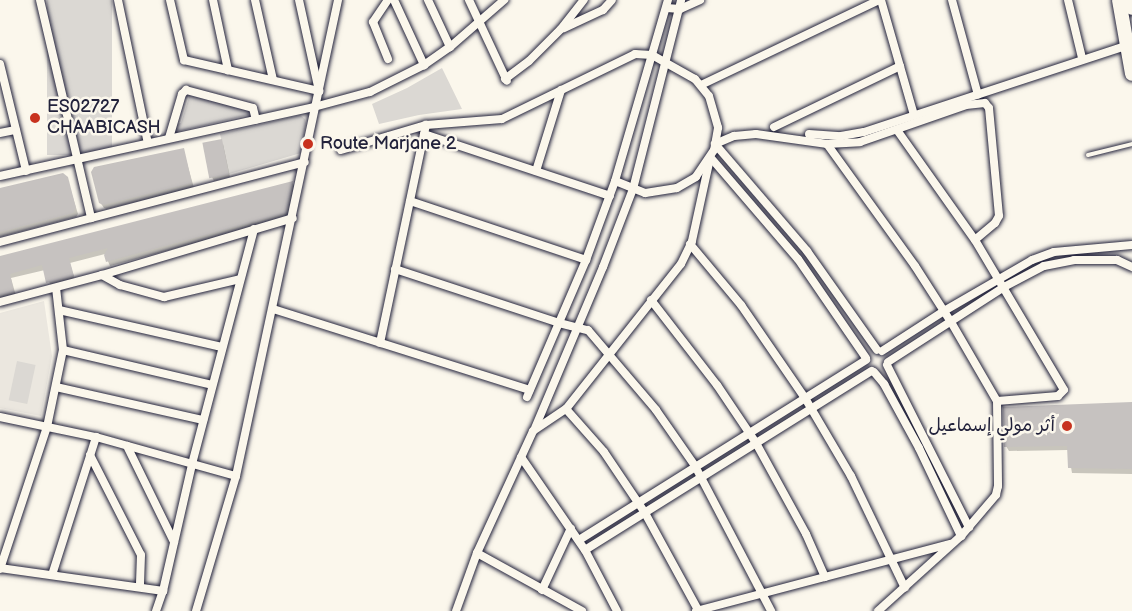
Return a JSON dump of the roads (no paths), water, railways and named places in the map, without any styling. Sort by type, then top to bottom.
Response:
[{"type":"highway","points":[[1119,0],[1132,74]]},
{"type":"highway","points":[[1130,0],[1132,8]]},
{"type":"street","points":[[40,0],[91,218]]},
{"type":"street","points":[[118,0],[148,143]]},
{"type":"street","points":[[170,0],[184,60],[319,91]]},
{"type":"street","points":[[213,0],[228,69]]},
{"type":"street","points":[[255,0],[273,80]]},
{"type":"street","points":[[299,0],[319,91]]},
{"type":"street","points":[[196,611],[236,476],[338,0]]},
{"type":"street","points":[[388,0],[373,22],[388,59]]},
{"type":"street","points":[[394,0],[424,65]]},
{"type":"street","points":[[428,0],[450,47]]},
{"type":"street","points":[[469,0],[506,80],[530,61],[561,29],[584,0]]},
{"type":"street","points":[[0,176],[314,107],[370,92],[424,65],[450,47],[504,0]]},
{"type":"street","points":[[561,29],[603,9],[612,0]]},
{"type":"street","points":[[273,309],[528,394],[586,260],[610,196],[668,4],[681,5],[700,0]]},
{"type":"street","points":[[701,85],[880,0],[914,116]]},
{"type":"street","points":[[952,0],[978,94]]},
{"type":"street","points":[[1068,0],[1082,58]]},
{"type":"street","points":[[456,611],[477,553],[578,327],[633,189],[681,5]]},
{"type":"street","points":[[810,134],[853,135],[1082,58],[1128,45]]},
{"type":"street","points":[[341,150],[425,130],[494,121],[635,54],[652,55],[686,73],[701,85],[709,96],[717,117],[716,144],[710,159],[690,244],[681,264],[608,353],[566,409],[533,431]]},
{"type":"street","points":[[0,64],[3,91],[26,171]]},
{"type":"street","points":[[774,127],[900,66]]},
{"type":"street","points":[[169,138],[182,94],[186,90],[253,108],[256,112],[256,120]]},
{"type":"street","points":[[536,171],[561,90]]},
{"type":"street","points":[[716,144],[734,136],[756,134],[827,144],[860,141],[966,105],[982,102],[987,105],[999,216],[995,223],[975,240]]},
{"type":"street","points":[[0,133],[16,130]]},
{"type":"street","points":[[425,130],[610,196]]},
{"type":"street","points":[[380,343],[425,130]]},
{"type":"street","points":[[897,130],[975,240],[1064,392],[1058,396],[996,401]]},
{"type":"street","points":[[716,144],[807,251],[880,350],[969,527]]},
{"type":"street","points":[[827,144],[944,310],[996,401],[998,486],[992,501],[954,543],[878,611]]},
{"type":"street","points":[[615,181],[633,189],[656,193],[677,188],[696,177],[710,159]]},
{"type":"street","points":[[710,159],[798,259],[884,384],[919,448],[961,536]]},
{"type":"street","points":[[0,242],[305,162]]},
{"type":"street","points":[[410,201],[586,260]]},
{"type":"street","points":[[0,302],[102,276],[293,218]]},
{"type":"street","points":[[156,611],[163,591],[203,420],[254,229]]},
{"type":"street","points":[[690,244],[741,305],[812,409],[851,476],[905,588]]},
{"type":"street","points":[[579,540],[866,359],[870,352],[880,350],[944,310],[1032,260],[1054,252],[1132,245]]},
{"type":"street","points":[[1054,252],[1056,262]]},
{"type":"street","points":[[585,550],[873,371],[881,372],[888,364],[1004,287],[1044,266],[1056,262],[1117,260],[1132,267]]},
{"type":"street","points":[[395,269],[559,323],[588,330],[656,410],[695,466],[763,591],[771,611]]},
{"type":"street","points":[[102,276],[120,285],[164,297],[240,279]]},
{"type":"street","points":[[56,288],[63,350],[56,387],[47,427],[0,568],[163,591]]},
{"type":"street","points":[[651,300],[689,347],[756,443],[806,534],[825,577]]},
{"type":"street","points":[[59,310],[222,347]]},
{"type":"street","points":[[63,350],[212,385]]},
{"type":"street","points":[[56,387],[203,420]]},
{"type":"street","points":[[566,409],[604,452],[638,502],[697,610],[954,543]]},
{"type":"street","points":[[0,417],[96,437],[236,476]]},
{"type":"street","points":[[52,575],[96,437]]},
{"type":"street","points":[[128,446],[174,542]]},
{"type":"street","points":[[90,455],[141,555],[140,587]]},
{"type":"street","points":[[521,457],[579,540],[617,611]]},
{"type":"street","points":[[542,590],[571,528]]},
{"type":"street","points":[[477,553],[582,611]]},
{"type":"lane","points":[[1088,155],[1132,144]]},
{"type":"place","name":"ES02727 CHAABICASH","points":[[35,118]]},
{"type":"place","name":"Route Marjane 2","points":[[308,144]]},
{"type":"place","name":"أثر مولي إسماعيل","points":[[1067,426]]}]
